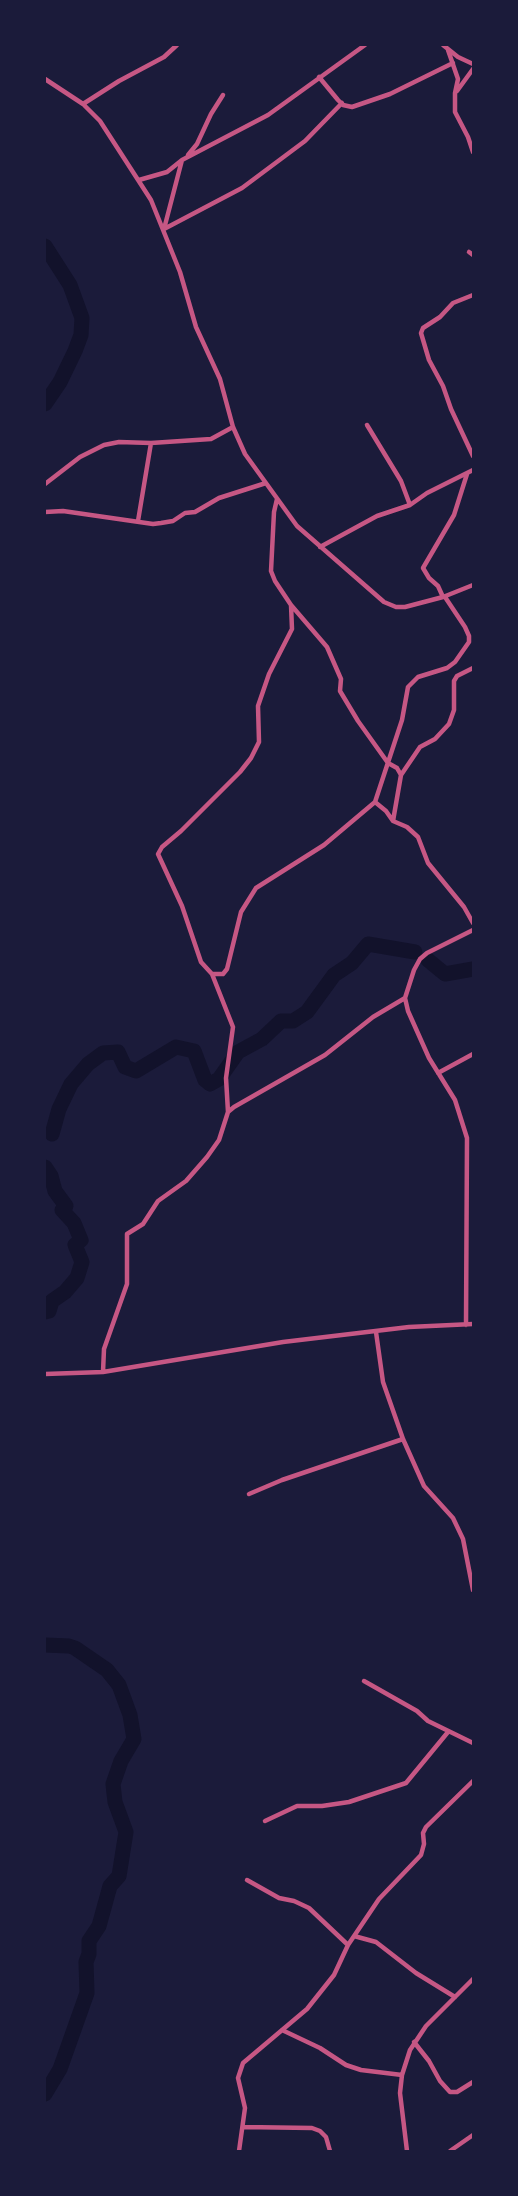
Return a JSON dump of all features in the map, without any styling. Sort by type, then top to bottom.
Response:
[{"type":"street","points":[[83,104],[119,81],[164,57],[177,45]]},
{"type":"street","points":[[164,229],[182,160],[268,115],[365,45]]},
{"type":"street","points":[[443,45],[473,64]]},
{"type":"street","points":[[448,50],[458,79],[455,112],[473,152]]},
{"type":"street","points":[[319,77],[342,103],[352,107],[390,94],[453,63]]},
{"type":"street","points":[[455,93],[465,83],[473,69]]},
{"type":"street","points":[[45,79],[83,104],[100,121],[151,200],[180,272],[196,327],[220,379],[233,428],[245,454],[297,526],[384,602],[405,607],[444,597],[473,585]]},
{"type":"street","points":[[138,180],[167,172],[182,160],[197,144],[223,95]]},
{"type":"street","points":[[164,229],[242,188],[305,141],[342,103]]},
{"type":"street","points":[[473,294],[453,303],[420,333],[429,360],[443,386],[473,456]]},
{"type":"street","points":[[367,425],[401,481],[410,505]]},
{"type":"street","points":[[45,484],[80,457],[104,445],[119,442],[151,443],[211,439],[233,428]]},
{"type":"street","points":[[138,520],[151,443]]},
{"type":"street","points":[[320,547],[377,516],[410,505],[427,493],[473,470]]},
{"type":"street","points":[[212,974],[223,974],[227,969],[241,912],[255,888],[324,844],[375,802],[402,720],[408,687],[418,677],[447,668],[455,662],[469,642],[465,627],[423,568],[454,515],[467,474]]},
{"type":"street","points":[[45,512],[63,511],[138,520],[153,524],[173,521],[219,498],[266,483]]},
{"type":"street","points":[[277,499],[274,512],[271,571],[275,581],[291,605],[327,647],[341,679],[340,691],[388,763],[398,768],[401,775]]},
{"type":"street","points":[[103,1372],[104,1349],[127,1284],[128,1234],[143,1224],[158,1201],[186,1181],[207,1157],[219,1140],[228,1112],[226,1068],[233,1027],[212,974],[201,962],[182,906],[158,854],[162,847],[240,772],[255,750],[260,735],[258,706],[269,674],[292,629],[291,605]]},
{"type":"street","points":[[393,821],[401,775],[420,747],[435,739],[449,724],[454,710],[454,681],[457,676],[473,668]]},
{"type":"street","points":[[375,802],[393,821],[406,827],[418,837],[428,863],[464,906],[473,923]]},
{"type":"street","points":[[466,1324],[467,1138],[455,1100],[429,1058],[408,1011],[405,998],[420,959],[473,930]]},
{"type":"street","points":[[228,1112],[325,1055],[373,1017],[405,998]]},
{"type":"street","points":[[438,1073],[473,1054]]},
{"type":"street","points":[[466,1218],[473,1217]]},
{"type":"street","points":[[45,1374],[103,1372],[283,1342],[409,1328],[473,1324]]},
{"type":"street","points":[[376,1332],[383,1382],[403,1439],[424,1486],[453,1518],[463,1539],[473,1590]]},
{"type":"street","points":[[249,1494],[282,1480],[403,1439]]},
{"type":"street","points":[[364,1681],[417,1712],[428,1721],[473,1743]]},
{"type":"street","points":[[265,1821],[297,1806],[322,1806],[349,1802],[406,1783],[448,1732]]},
{"type":"street","points":[[239,2151],[245,2108],[238,2078],[240,2067],[248,2057],[307,2009],[334,1975],[348,1945],[380,1899],[421,1855],[424,1844],[423,1833],[426,1827],[473,1781]]},
{"type":"street","points":[[247,1880],[279,1898],[294,1901],[309,1908],[348,1945]]},
{"type":"street","points":[[354,1936],[376,1942],[416,1973],[455,1997]]},
{"type":"street","points":[[407,2151],[400,2102],[402,2075],[410,2049],[426,2026],[473,1979]]},
{"type":"street","points":[[282,2030],[320,2048],[346,2065],[361,2070],[402,2075]]},
{"type":"street","points":[[414,2042],[450,2092],[457,2092],[473,2082]]},
{"type":"street","points":[[243,2127],[312,2128],[320,2131],[326,2137],[330,2151]]},
{"type":"street","points":[[450,2151],[473,2135]]},
{"type":"waterway","points":[[45,246],[70,285],[82,318],[81,335],[75,351],[60,382],[45,404]]},
{"type":"waterway","points":[[52,1134],[59,1109],[71,1084],[88,1064],[103,1053],[118,1052],[125,1067],[136,1071],[176,1047],[194,1051],[205,1080],[210,1084],[219,1079],[238,1052],[262,1039],[281,1021],[293,1021],[307,1012],[334,975],[352,963],[368,944],[415,952]]},
{"type":"waterway","points":[[428,960],[445,974],[473,969]]},
{"type":"waterway","points":[[45,1167],[51,1176],[55,1191],[66,1206],[62,1210],[74,1223],[81,1240],[75,1245],[82,1262],[77,1278],[65,1292],[52,1301],[49,1311],[45,1312]]},
{"type":"waterway","points":[[45,1645],[75,1648],[107,1670],[119,1685],[130,1715],[134,1739],[121,1761],[113,1784],[115,1802],[126,1832],[119,1876],[110,1886],[99,1926],[89,1941],[89,1954],[86,1962],[87,1993],[60,2069],[45,2094]]}]
